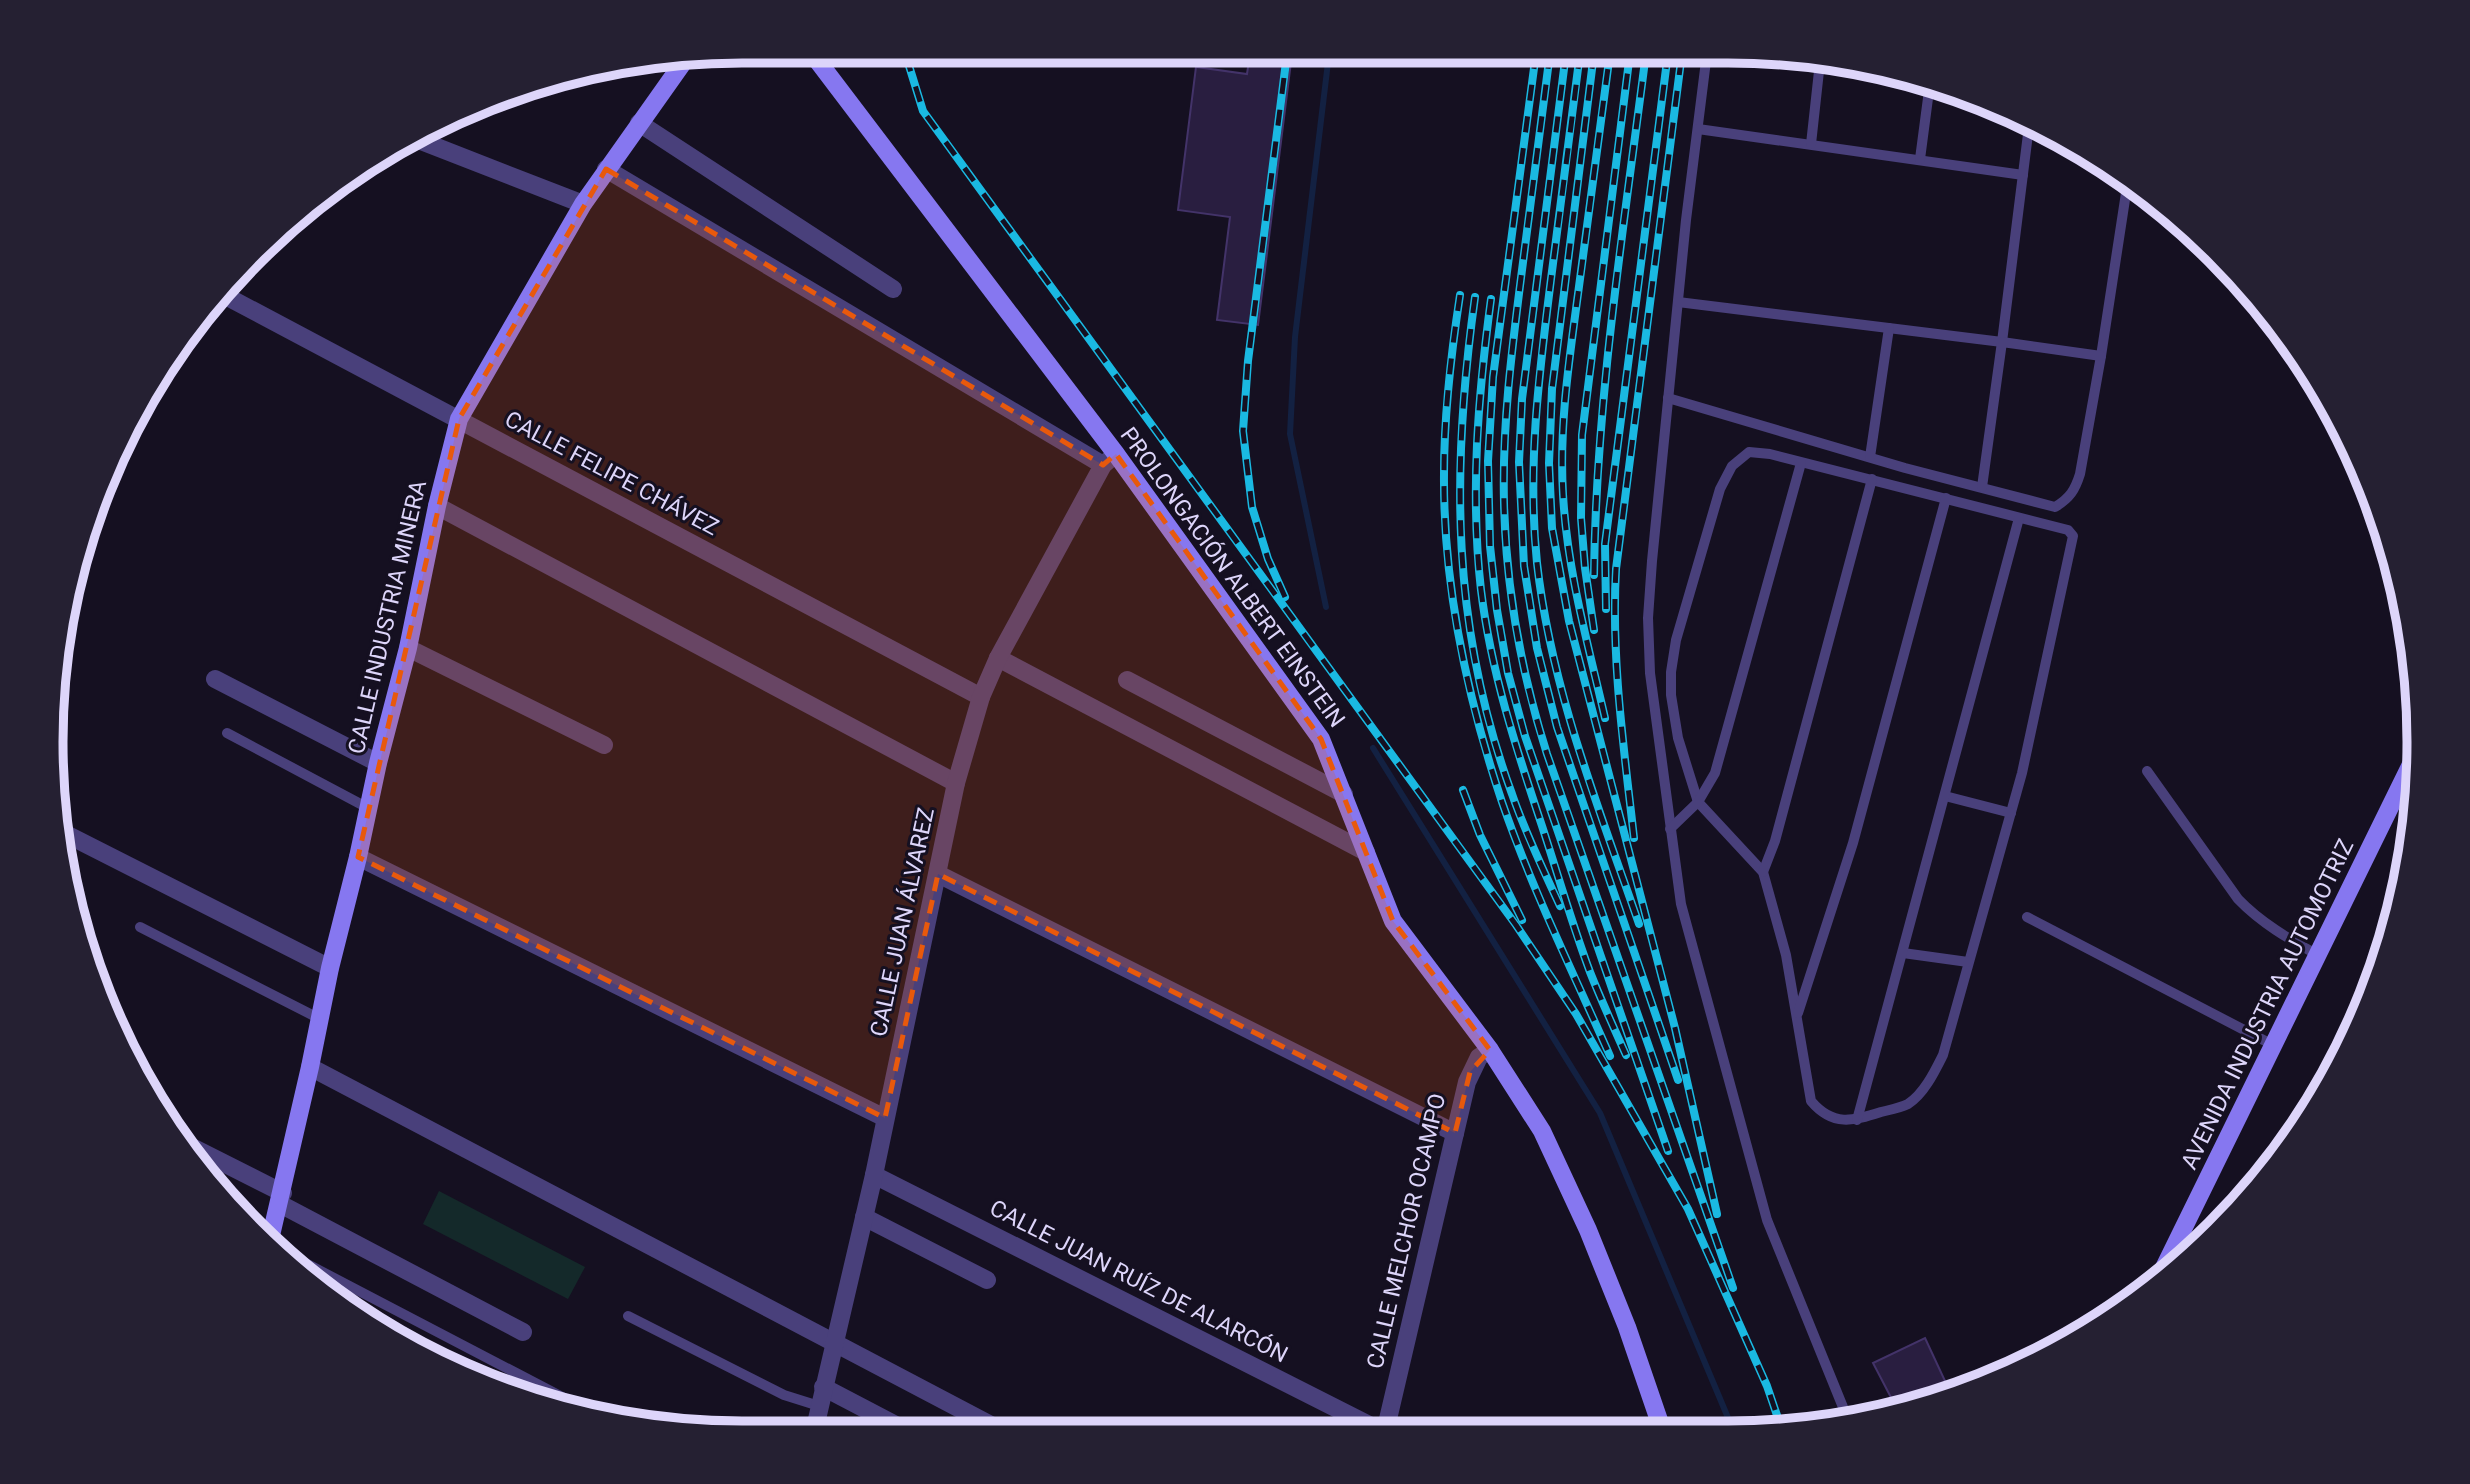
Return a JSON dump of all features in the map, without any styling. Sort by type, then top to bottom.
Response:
[{"type":"main road","name":"PROLONGACIÓN ALBERT EINSTEIN","points":[[819,63],[1110,459],[1321,739],[1392,921],[1490,1050],[1542,1131],[1583,1218],[1627,1327],[1659,1421]]},
{"type":"main road","name":"CALLE INDUSTRIA MINERA","points":[[272,1232],[330,968],[378,762],[408,648],[437,506],[459,419],[583,204],[681,66]]},
{"type":"main road","name":"AVENIDA INDUSTRIA AUTOMOTRIZ","points":[[2169,1258],[2406,774]]},
{"type":"street","points":[[639,124],[893,289]]},
{"type":"street","points":[[424,142],[583,204]]},
{"type":"street","points":[[607,169],[1110,459]]},
{"type":"street","name":"CALLE FELIPE CHÁVEZ","points":[[229,298],[981,697]]},
{"type":"street","name":"CALLE JUAN ÁLVAREZ","points":[[817,1421],[874,1174],[956,783],[981,697],[998,658],[1110,459]]},
{"type":"street","points":[[437,506],[956,783]]},
{"type":"street","points":[[408,648],[604,745]]},
{"type":"street","points":[[998,658],[1366,852]]},
{"type":"street","points":[[215,680],[378,762]]},
{"type":"street","points":[[1127,680],[1344,794]]},
{"type":"street","points":[[70,836],[330,968]]},
{"type":"street","points":[[358,857],[885,1118]]},
{"type":"street","points":[[939,874],[1455,1133]]},
{"type":"street","name":"CALLE MELCHOR OCAMPO","points":[[1387,1421],[1471,1072],[1479,1057],[1490,1050]]},
{"type":"street","points":[[310,1067],[983,1421]]},
{"type":"street","points":[[202,1153],[523,1332]]},
{"type":"street","name":"CALLE JUAN RUÍZ DE ALARCÓN","points":[[874,1174],[1362,1421]]},
{"type":"street","points":[[863,1217],[987,1280]]},
{"type":"street","points":[[823,1387],[888,1421]]},
{"type":"lane","points":[[1706,63],[1652,561],[1648,631],[1650,673],[1681,904],[1767,1220],[1844,1411]]},
{"type":"lane","points":[[1811,144],[1819,69]]},
{"type":"lane","points":[[1920,159],[1929,94]]},
{"type":"lane","points":[[1698,129],[2023,175]]},
{"type":"lane","points":[[1982,488],[2028,133]]},
{"type":"lane","points":[[1668,398],[1870,457],[2055,506],[2068,499],[2076,488],[2080,474],[2125,192]]},
{"type":"lane","points":[[1678,302],[2101,356]]},
{"type":"lane","points":[[1870,457],[1889,328]]},
{"type":"lane","points":[[1749,452],[1760,452],[1801,463],[2068,530],[2072,533],[2073,540],[2022,773],[1943,1055],[1921,1091],[1908,1103],[1857,1120],[1830,1117],[1811,1101],[1786,955],[1763,872],[1698,802],[1678,738],[1671,695],[1676,640],[1720,489],[1732,466],[1749,452]]},
{"type":"lane","points":[[1670,829],[1698,802],[1713,779],[1801,463]]},
{"type":"lane","points":[[1763,872],[1775,841],[1872,480]]},
{"type":"lane","points":[[1797,1017],[1853,843],[1946,498]]},
{"type":"lane","points":[[1857,1120],[2019,518]]},
{"type":"lane","points":[[227,733],[368,808]]},
{"type":"lane","points":[[2147,771],[2238,899],[2252,914],[2318,955]]},
{"type":"lane","points":[[1945,796],[2011,813]]},
{"type":"lane","points":[[2027,917],[2273,1045]]},
{"type":"lane","points":[[140,927],[320,1019]]},
{"type":"lane","points":[[1903,953],[1968,962]]},
{"type":"lane","points":[[310,1266],[561,1396]]},
{"type":"lane","points":[[628,1316],[785,1395],[820,1406]]},
{"type":"highlighted area","points":[[606,169],[1103,465],[1116,454],[1321,739],[1393,921],[1490,1050],[1470,1072],[1455,1133],[938,874],[885,1118],[358,857],[459,419]]},
{"type":"green space","points":[[439,1191],[585,1267],[568,1299],[423,1224]]},
{"type":"building","points":[[1249,63],[1291,63],[1258,325],[1217,320],[1230,217],[1178,210],[1196,67],[1247,74]]},
{"type":"building","points":[[1925,1338],[1947,1385],[1893,1401],[1873,1363]]},
{"type":"waterway","points":[[1326,607],[1290,434],[1295,337],[1328,63]]},
{"type":"waterway","points":[[1373,748],[1600,1113],[1729,1421]]},
{"type":"railway","points":[[908,63],[923,111],[1516,925],[1576,1014],[1688,1209],[1767,1386],[1778,1419]]},
{"type":"railway","points":[[1285,597],[1268,559],[1252,507],[1243,431],[1248,361],[1286,63]]},
{"type":"railway","points":[[1535,63],[1493,377],[1488,461],[1490,546],[1497,610],[1508,673],[1525,736],[1668,1151]]},
{"type":"railway","points":[[1549,63],[1506,416],[1505,535],[1512,599],[1522,661],[1547,754],[1733,1288]]},
{"type":"railway","points":[[1565,63],[1522,399],[1519,462],[1524,566],[1537,648],[1557,727],[1678,1080]]},
{"type":"railway","points":[[1579,63],[1539,385],[1534,456],[1534,527],[1537,563],[1553,656],[1592,791],[1639,924]]},
{"type":"railway","points":[[1593,63],[1552,389],[1549,463],[1552,528],[1569,621],[1675,1028],[1717,1214]]},
{"type":"railway","points":[[1605,718],[1569,551],[1562,469],[1568,369],[1609,63]]},
{"type":"railway","points":[[1594,630],[1581,518],[1582,435],[1629,63]]},
{"type":"railway","points":[[1594,575],[1606,378],[1645,63]]},
{"type":"railway","points":[[1606,609],[1605,544],[1667,63]]},
{"type":"railway","points":[[1634,838],[1617,670],[1616,569],[1681,63]]},
{"type":"railway","points":[[1460,295],[1449,384],[1444,474],[1448,558],[1468,682],[1489,762],[1514,834],[1610,1056]]},
{"type":"railway","points":[[1475,297],[1462,424],[1460,487],[1467,609],[1477,671],[1492,732],[1512,794],[1560,906]]},
{"type":"railway","points":[[1491,299],[1479,408],[1476,481],[1478,554],[1485,620],[1514,739],[1571,918],[1590,972],[1626,1055]]},
{"type":"railway","points":[[1463,790],[1480,835],[1522,920]]}]
